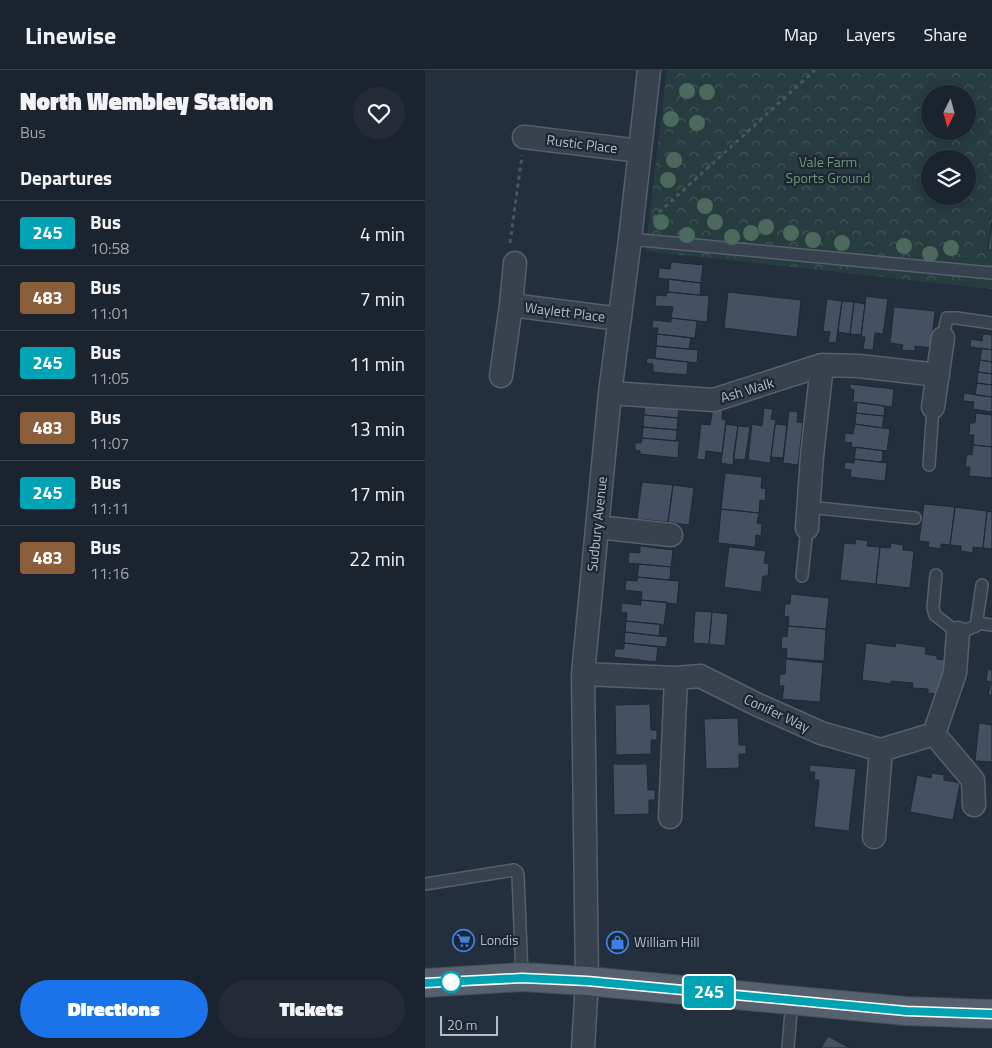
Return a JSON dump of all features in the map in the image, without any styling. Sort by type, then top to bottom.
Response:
[{"type":"main road","points":[[425,983],[522,978],[587,981],[906,1011],[992,1014]]},
{"type":"street","name":"Sudbury Avenue","points":[[583,1048],[587,981],[583,674],[610,393],[649,70]]},
{"type":"street","name":"Rustic Place","points":[[525,137],[640,151]]},
{"type":"street","name":"Waylett Place","points":[[501,376],[515,263]]},
{"type":"street","name":"Waylett Place","points":[[511,305],[620,319]]},
{"type":"street","points":[[933,407],[943,338]]},
{"type":"street","name":"Ash Walk","points":[[610,393],[714,400],[822,365],[859,366],[938,375]]},
{"type":"street","points":[[807,517],[822,365]]},
{"type":"street","points":[[597,527],[671,535]]},
{"type":"street","points":[[934,734],[955,673],[967,628]]},
{"type":"street","name":"Conifer Way","points":[[583,674],[675,678],[700,676],[821,733],[881,750]]},
{"type":"street","points":[[670,818],[675,678]]},
{"type":"street","points":[[874,837],[881,750],[934,734]]},
{"type":"street","points":[[934,734],[973,780],[974,805]]},
{"type":"lane","points":[[630,239],[992,273]]},
{"type":"lane","points":[[943,338],[947,318],[992,323]]},
{"type":"lane","points":[[929,465],[933,407]]},
{"type":"lane","points":[[802,576],[807,517],[915,518]]},
{"type":"lane","points":[[937,575],[933,608],[935,615],[967,628],[992,626]]},
{"type":"lane","points":[[967,628],[982,585]]},
{"type":"lane","points":[[425,884],[514,870],[517,872],[519,875],[522,978]]},
{"type":"lane","points":[[788,1048],[792,1000]]},
{"type":"path","points":[[630,239],[815,70]]},
{"type":"path","points":[[515,263],[508,255],[525,137]]},
{"type":"green space","name":"Vale Farm Sports Ground","points":[[667,70],[992,70],[992,289],[645,251]]},
{"type":"building","points":[[992,222],[992,250],[988,250]]},
{"type":"building","points":[[671,262],[703,265],[701,283],[658,278],[659,268],[670,269]]},
{"type":"building","points":[[669,279],[701,283],[700,295],[668,292]]},
{"type":"building","points":[[668,292],[709,296],[707,322],[671,318],[673,307],[655,306],[656,295],[666,296]]},
{"type":"building","points":[[728,292],[801,300],[797,337],[724,328]]},
{"type":"building","points":[[866,296],[888,299],[883,334],[875,333],[873,350],[863,349],[865,337],[861,337]]},
{"type":"building","points":[[827,299],[842,301],[836,343],[828,342],[830,332],[823,331]]},
{"type":"building","points":[[842,301],[854,302],[850,334],[838,332]]},
{"type":"building","points":[[854,302],[865,304],[861,335],[850,334]]},
{"type":"building","points":[[894,307],[935,311],[931,348],[915,346],[915,351],[902,350],[903,345],[890,343]]},
{"type":"building","points":[[671,318],[697,321],[695,338],[657,334],[658,328],[652,328],[653,320],[671,322]]},
{"type":"building","points":[[657,334],[691,338],[689,349],[656,346]]},
{"type":"building","points":[[983,334],[992,335],[992,350],[970,347],[971,339],[982,341]]},
{"type":"building","points":[[656,346],[698,350],[697,363],[655,358]]},
{"type":"building","points":[[982,348],[992,350],[992,362],[980,360]]},
{"type":"building","points":[[647,358],[688,362],[687,375],[653,372],[653,364],[646,363]]},
{"type":"building","points":[[980,360],[992,362],[992,374],[978,372]]},
{"type":"building","points":[[978,372],[992,374],[992,385],[977,383]]},
{"type":"building","points":[[977,383],[992,385],[992,397],[975,395]]},
{"type":"building","points":[[850,384],[894,389],[892,407],[853,402],[854,390],[850,389]]},
{"type":"building","points":[[964,393],[992,397],[992,412],[973,409],[974,402],[963,401]]},
{"type":"building","points":[[645,401],[679,405],[678,418],[644,415]]},
{"type":"building","points":[[857,402],[885,406],[884,416],[856,413]]},
{"type":"building","points":[[713,408],[723,409],[722,419],[726,420],[722,453],[706,451],[705,460],[697,459],[701,424],[710,425]]},
{"type":"building","points":[[764,408],[773,409],[771,419],[776,420],[770,463],[748,460],[752,424],[762,426]]},
{"type":"building","points":[[789,411],[798,412],[797,422],[803,423],[798,465],[783,463]]},
{"type":"building","points":[[856,413],[884,416],[882,428],[855,424]]},
{"type":"building","points":[[976,413],[992,415],[992,447],[973,445],[974,435],[969,435],[970,423],[975,423]]},
{"type":"building","points":[[644,415],[678,418],[677,430],[643,427]]},
{"type":"building","points":[[726,424],[738,426],[733,465],[721,463]]},
{"type":"building","points":[[775,424],[787,425],[783,458],[771,457]]},
{"type":"building","points":[[855,424],[890,429],[887,451],[851,447],[852,443],[844,442],[845,433],[853,434]]},
{"type":"building","points":[[738,426],[750,427],[745,460],[733,459]]},
{"type":"building","points":[[643,427],[677,430],[676,441],[642,438]]},
{"type":"building","points":[[642,438],[679,441],[678,458],[640,454],[640,451],[635,450],[635,443],[641,443]]},
{"type":"building","points":[[973,445],[992,447],[992,478],[969,476],[970,467],[965,467],[967,454],[972,455]]},
{"type":"building","points":[[856,447],[883,451],[882,462],[854,459]]},
{"type":"building","points":[[854,459],[887,463],[885,481],[850,477],[851,470],[844,469],[845,462],[854,463]]},
{"type":"building","points":[[725,473],[762,477],[761,488],[766,489],[765,501],[760,500],[759,513],[721,509]]},
{"type":"building","points":[[642,482],[673,485],[668,522],[637,519]]},
{"type":"building","points":[[673,485],[694,488],[689,525],[668,522]]},
{"type":"building","points":[[924,504],[955,507],[950,545],[941,544],[941,549],[928,547],[929,542],[919,541]]},
{"type":"building","points":[[955,507],[987,511],[983,548],[973,547],[973,553],[961,551],[961,546],[950,545]]},
{"type":"building","points":[[721,509],[759,513],[757,523],[762,524],[761,536],[756,535],[755,547],[718,543]]},
{"type":"building","points":[[987,511],[992,512],[992,549],[983,548]]},
{"type":"building","points":[[856,539],[868,541],[867,546],[880,547],[876,584],[840,580],[844,543],[855,544]]},
{"type":"building","points":[[891,543],[903,545],[903,550],[914,551],[910,588],[876,584],[880,547],[890,548]]},
{"type":"building","points":[[640,546],[673,550],[671,567],[628,563],[629,552],[640,553]]},
{"type":"building","points":[[729,547],[766,551],[764,563],[769,564],[768,576],[763,576],[761,592],[724,587]]},
{"type":"building","points":[[639,564],[671,567],[670,580],[637,577]]},
{"type":"building","points":[[637,577],[679,581],[677,604],[641,600],[642,592],[625,590],[626,580],[637,581]]},
{"type":"building","points":[[791,594],[829,598],[826,629],[788,626],[789,617],[784,616],[785,604],[790,604]]},
{"type":"building","points":[[641,600],[667,602],[664,625],[626,621],[627,613],[621,612],[622,603],[641,605]]},
{"type":"building","points":[[695,611],[712,612],[709,644],[693,643]]},
{"type":"building","points":[[712,612],[728,614],[725,646],[709,644]]},
{"type":"building","points":[[626,621],[660,624],[659,636],[625,632]]},
{"type":"building","points":[[788,626],[826,629],[824,661],[786,658],[787,649],[781,648],[782,636],[787,637]]},
{"type":"building","points":[[625,632],[668,637],[666,647],[624,643]]},
{"type":"building","points":[[624,643],[658,647],[656,662],[614,657],[615,649],[624,649]]},
{"type":"building","points":[[866,643],[895,647],[896,643],[926,647],[925,654],[937,656],[937,659],[947,660],[942,695],[928,693],[928,689],[912,688],[913,683],[891,681],[891,684],[862,680]]},
{"type":"building","points":[[786,659],[823,663],[820,702],[782,699],[784,686],[779,686],[780,674],[785,674]]},
{"type":"building","points":[[988,669],[992,670],[992,695],[988,695],[991,682],[986,681]]},
{"type":"building","points":[[650,704],[651,730],[657,730],[657,740],[651,740],[651,754],[616,755],[615,705]]},
{"type":"building","points":[[738,718],[739,745],[746,745],[746,754],[739,754],[739,768],[706,769],[704,719]]},
{"type":"building","points":[[979,723],[992,725],[992,762],[975,761]]},
{"type":"building","points":[[613,764],[647,764],[648,790],[655,790],[655,800],[649,800],[649,814],[614,815]]},
{"type":"building","points":[[810,765],[856,769],[849,831],[814,827],[819,780],[814,780],[815,772],[809,772]]},
{"type":"building","points":[[932,773],[944,775],[944,780],[960,783],[953,820],[910,812],[917,775],[931,778]]},
{"type":"building","points":[[828,1036],[850,1048],[821,1048]]},
{"type":"bus line","name":"245","points":[[425,983],[522,978],[587,981],[906,1011],[992,1014]]},
{"type":"place","name":"Londis","points":[[464,940]]},
{"type":"place","name":"William Hill","points":[[618,942]]}]
